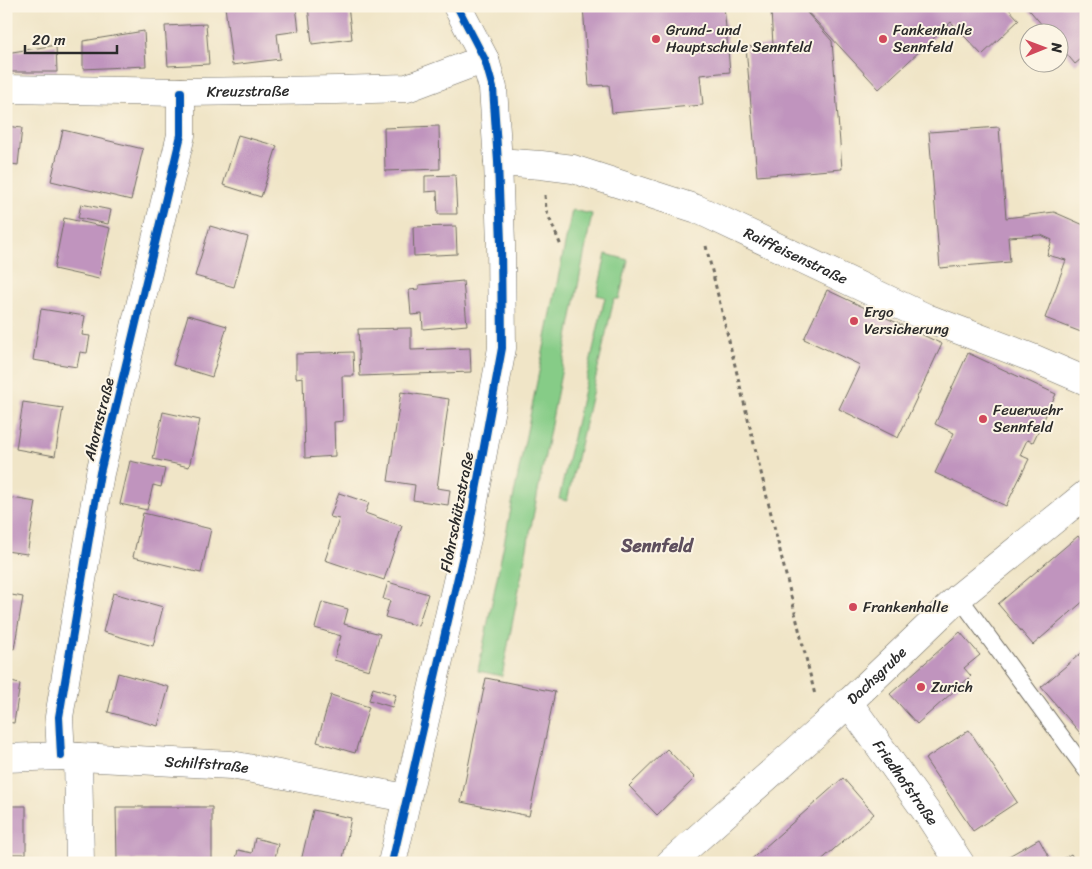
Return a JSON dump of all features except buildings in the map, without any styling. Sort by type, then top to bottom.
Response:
[{"type":"street","name":"Flohrschützstraße","points":[[392,863],[468,534],[502,348],[501,243],[493,88],[485,60],[457,6]]},
{"type":"street","name":"Kreuzstraße","points":[[6,89],[181,92],[407,88],[485,60]]},
{"type":"street","name":"Ahornstraße","points":[[80,863],[69,756],[59,717],[100,473],[181,135],[181,92]]},
{"type":"street","name":"Raiffeisenstraße","points":[[498,162],[541,165],[574,170],[697,209],[926,318],[1035,359],[1086,381]]},
{"type":"street","name":"Dachsgrube","points":[[670,863],[823,727],[959,597],[1086,494]]},
{"type":"street","name":"Friedhofstraße","points":[[848,702],[930,817],[960,863]]},
{"type":"street","name":"Schilfstraße","points":[[6,758],[69,756],[231,765],[406,798]]},
{"type":"lane","points":[[959,597],[1086,770]]},
{"type":"path","points":[[541,165],[546,210],[561,246]]},
{"type":"path","points":[[697,209],[823,727]]},
{"type":"green space","points":[[572,210],[592,214],[502,676],[478,671]]},
{"type":"green space","points":[[606,254],[628,260],[619,299],[614,299],[567,501],[559,499],[605,297],[597,295]]},
{"type":"cycle path","points":[[392,863],[468,534],[502,348],[501,243],[493,88],[485,60],[457,6]]},
{"type":"cycle path","points":[[61,756],[59,717],[100,473],[181,135],[181,92]]},
{"type":"place","name":"Grund- und Hauptschule Sennfeld","points":[[656,39]]},
{"type":"place","name":"Fankenhalle Sennfeld","points":[[883,39]]},
{"type":"place","name":"Ergo Versicherung","points":[[854,321]]},
{"type":"place","name":"Feuerwehr Sennfeld","points":[[983,419]]},
{"type":"place","name":"Frankenhalle","points":[[853,607]]},
{"type":"place","name":"Zurich","points":[[921,687]]},
{"type":"district","name":"Sennfeld","points":[[657,546]]}]
